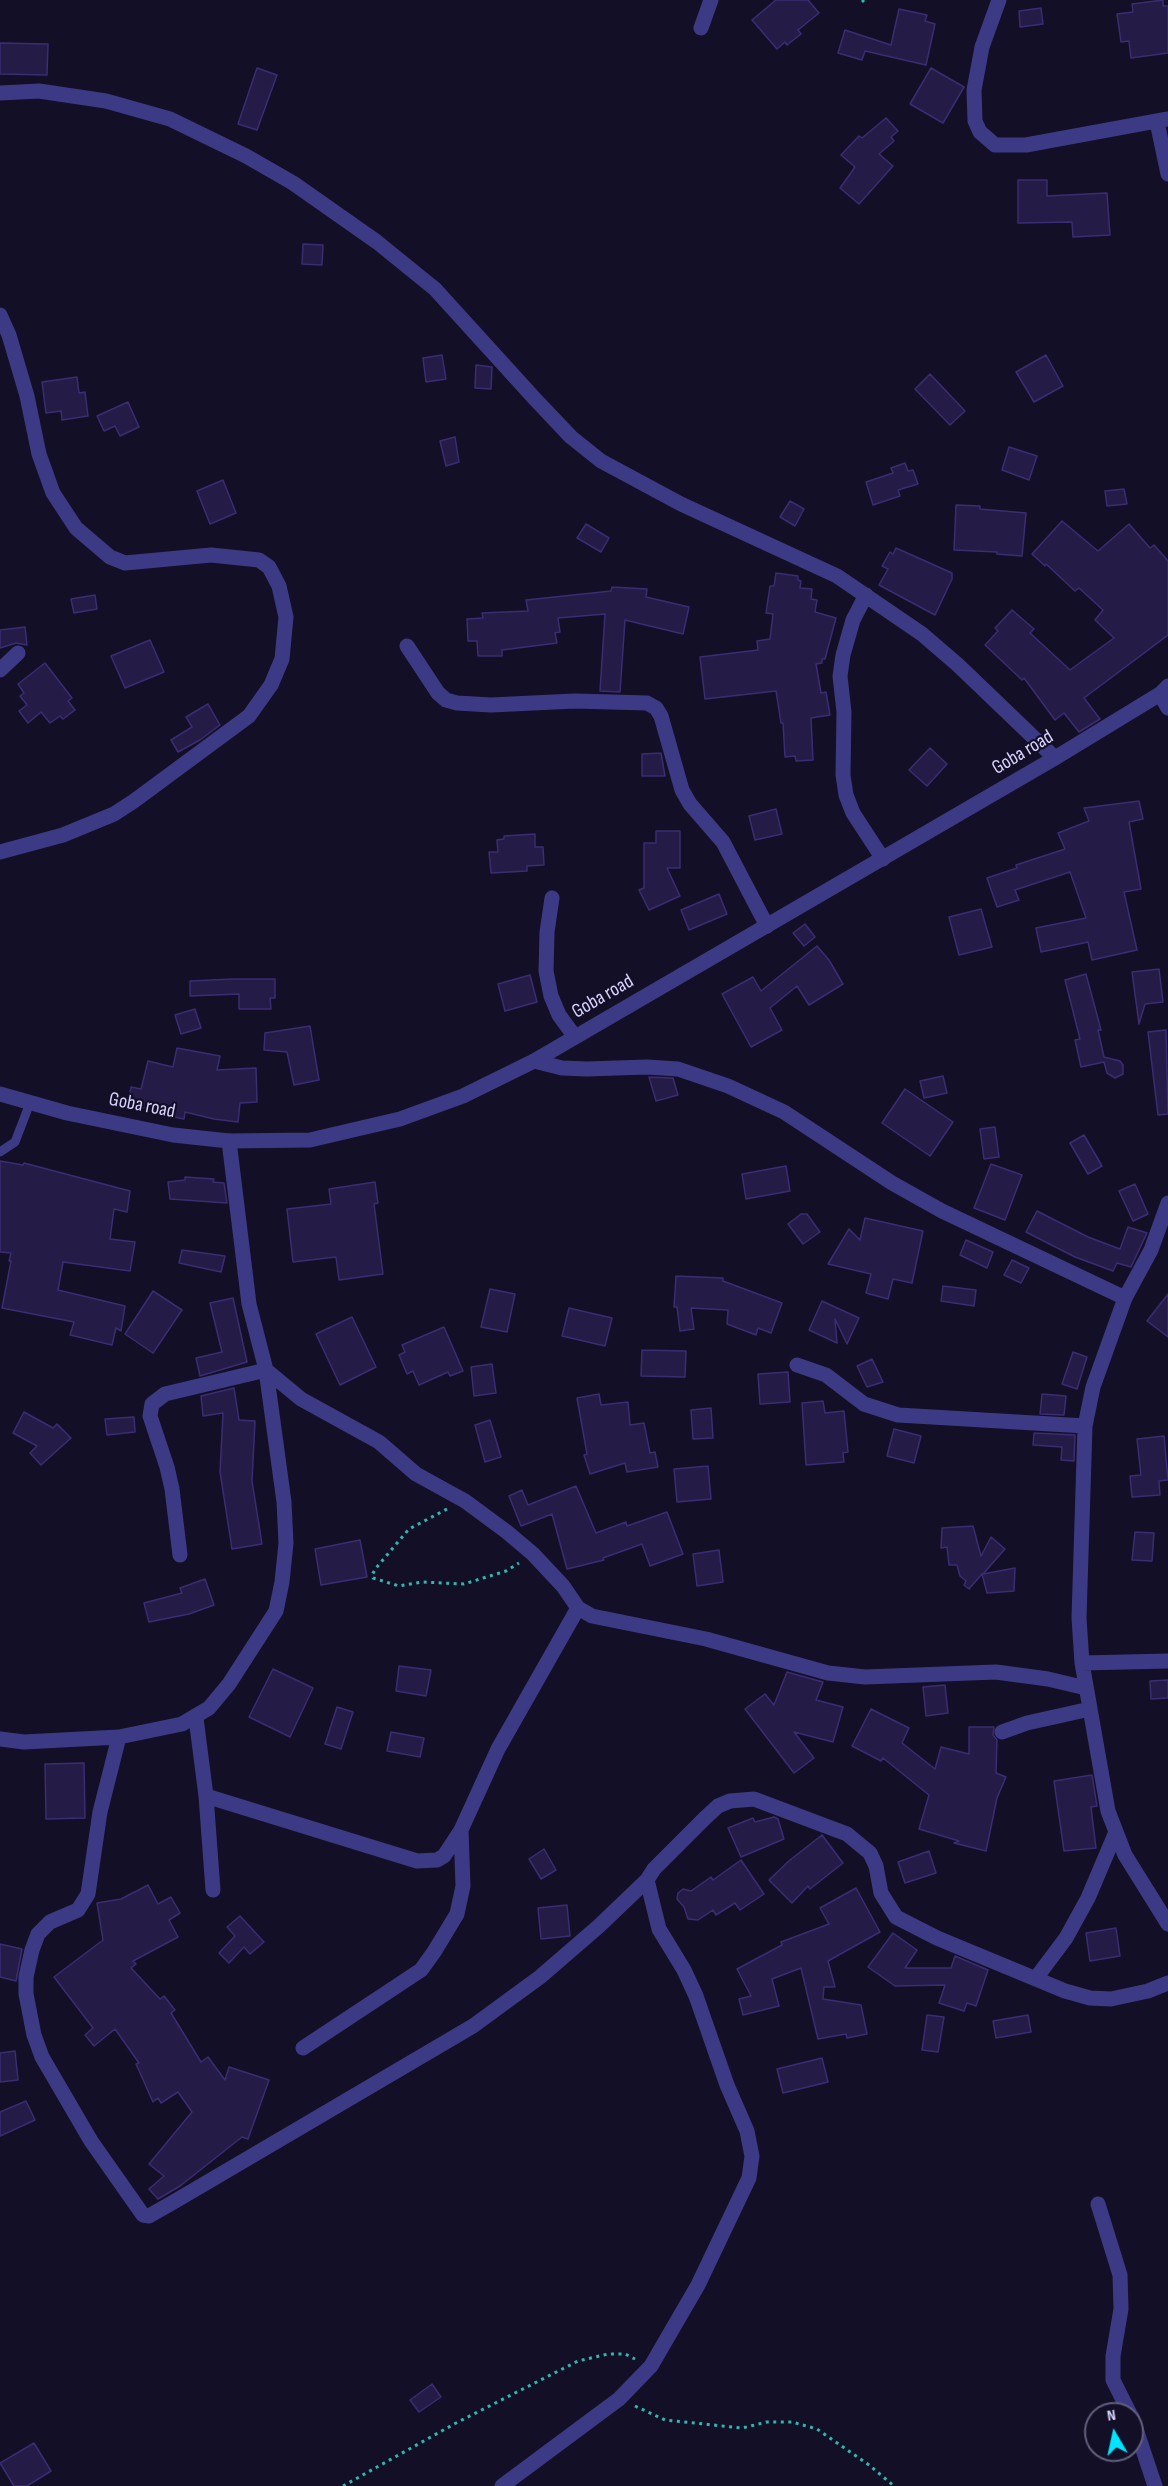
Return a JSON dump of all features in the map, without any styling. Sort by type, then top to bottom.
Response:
[{"type":"street","points":[[701,28],[711,0]]},
{"type":"street","points":[[999,0],[982,47],[974,90],[975,121],[980,132],[994,145],[1026,145],[1163,121],[1168,174]]},
{"type":"street","points":[[0,93],[39,91],[61,94],[106,101],[170,119],[293,183],[377,242],[435,289],[534,398],[572,437],[601,461],[681,504],[837,576],[866,595],[922,634],[958,665],[1055,759]]},
{"type":"street","points":[[0,315],[9,335],[27,396],[39,454],[53,493],[76,528],[110,557],[125,563],[211,555],[259,560],[269,567],[279,586],[286,617],[282,659],[271,685],[249,716],[114,814],[63,834],[0,852]]},
{"type":"street","points":[[866,595],[853,620],[843,655],[840,676],[844,712],[843,775],[846,795],[854,813],[883,859]]},
{"type":"street","points":[[406,646],[438,693],[446,700],[457,704],[491,705],[575,701],[647,704],[656,708],[664,725],[682,790],[690,804],[723,842],[767,926]]},
{"type":"street","points":[[0,670],[18,653]]},
{"type":"street","points":[[1164,690],[1168,708]]},
{"type":"street","name":"Goba road","points":[[0,1094],[172,1135],[229,1141],[310,1140],[400,1119],[463,1096],[575,1037],[1055,759],[1164,690]]},
{"type":"street","points":[[552,898],[547,932],[546,972],[559,1015],[575,1037]]},
{"type":"street","points":[[534,1060],[562,1068],[587,1070],[647,1067],[678,1069],[728,1086],[784,1112],[892,1183],[942,1211],[1125,1298]]},
{"type":"street","points":[[0,1739],[24,1742],[119,1737],[182,1724],[196,1718],[209,1708],[229,1684],[276,1611],[286,1543],[284,1502],[266,1370],[249,1304],[229,1141]]},
{"type":"street","points":[[1168,1203],[1151,1250],[1125,1298],[1092,1387],[1085,1426],[1079,1618],[1082,1663],[1108,1811],[1125,1856],[1168,1924]]},
{"type":"street","points":[[798,1365],[826,1375],[864,1404],[898,1415],[1085,1426]]},
{"type":"street","points":[[266,1370],[301,1399],[379,1442],[416,1474],[465,1502],[507,1532],[563,1586],[578,1608],[600,1618],[706,1639],[828,1673],[865,1677],[996,1672],[1048,1679],[1086,1688]]},
{"type":"street","points":[[180,1555],[172,1489],[150,1416],[152,1404],[165,1394],[266,1370]]},
{"type":"street","points":[[206,1796],[417,1861],[431,1861],[444,1856],[460,1830],[498,1749],[578,1608]]},
{"type":"street","points":[[1082,1663],[1168,1661]]},
{"type":"street","points":[[1002,1732],[1027,1723],[1090,1709]]},
{"type":"street","points":[[196,1718],[206,1796],[213,1890]]},
{"type":"street","points":[[119,1737],[100,1812],[88,1894],[78,1910],[50,1922],[38,1934],[26,1977],[26,1994],[34,2035],[42,2057],[91,2141],[142,2215],[149,2216],[473,2026],[540,1977],[599,1926],[647,1880],[675,1847],[718,1806],[730,1801],[754,1799],[824,1823],[847,1834],[862,1844],[870,1853],[876,1866],[885,1903],[896,1917],[937,1938],[1073,1994],[1090,1998],[1111,2000],[1148,1991],[1168,1983]]},
{"type":"street","points":[[303,2048],[421,1970],[434,1952],[457,1914],[462,1886],[460,1830]]},
{"type":"street","points":[[1036,1978],[1066,1938],[1088,1898],[1116,1832]]},
{"type":"street","points":[[502,2486],[619,2399],[651,2367],[698,2285],[749,2178],[752,2156],[747,2130],[727,2085],[696,1996],[684,1970],[659,1929],[647,1880]]},
{"type":"street","points":[[1098,2204],[1120,2275],[1121,2309],[1113,2356],[1113,2380],[1124,2402]]},
{"type":"street","points":[[1144,2454],[1155,2486]]},
{"type":"lane","points":[[0,1152],[15,1142],[30,1102]]},
{"type":"path","points":[[465,1502],[427,1518],[409,1529],[376,1568],[372,1575],[373,1578],[399,1586],[423,1582],[464,1584],[506,1571],[532,1554]]},
{"type":"path","points":[[342,2486],[466,2418],[579,2361],[608,2354],[626,2354],[651,2367]]},
{"type":"path","points":[[619,2399],[665,2420],[742,2428],[767,2422],[792,2422],[817,2429],[869,2464],[894,2486]]},
{"type":"building","points":[[776,0],[808,0],[819,13],[798,30],[801,34],[787,45],[785,42],[777,49],[752,20]]},
{"type":"building","points":[[1163,0],[1163,6],[1168,6],[1168,53],[1131,58],[1129,41],[1121,42],[1117,14],[1133,12],[1132,4]]},
{"type":"building","points":[[1041,8],[1043,24],[1020,27],[1019,11]]},
{"type":"building","points":[[899,9],[927,15],[925,21],[935,24],[926,65],[865,51],[862,60],[838,53],[845,30],[891,45]]},
{"type":"building","points":[[0,43],[48,44],[47,75],[0,74]]},
{"type":"building","points":[[257,68],[277,75],[257,130],[238,124]]},
{"type":"building","points":[[931,68],[964,87],[943,123],[910,104]]},
{"type":"building","points":[[886,118],[898,131],[891,137],[894,141],[879,154],[893,166],[859,204],[840,188],[855,167],[841,155],[859,136],[862,138]]},
{"type":"building","points":[[1018,180],[1047,180],[1047,196],[1107,193],[1110,235],[1073,237],[1072,222],[1018,223]]},
{"type":"building","points":[[303,244],[323,245],[322,265],[302,264]]},
{"type":"building","points":[[442,355],[446,379],[426,382],[423,358]]},
{"type":"building","points":[[1046,355],[1063,386],[1034,402],[1016,372]]},
{"type":"building","points":[[476,365],[492,367],[491,389],[475,388]]},
{"type":"building","points":[[930,374],[965,411],[950,425],[915,389]]},
{"type":"building","points":[[77,377],[79,393],[85,392],[88,416],[62,420],[61,411],[46,413],[42,382]]},
{"type":"building","points":[[128,402],[139,427],[120,436],[115,426],[104,431],[97,416]]},
{"type":"building","points":[[455,437],[459,462],[446,466],[440,441]]},
{"type":"building","points":[[1009,447],[1037,456],[1029,480],[1002,470]]},
{"type":"building","points":[[905,463],[908,471],[913,470],[918,484],[898,490],[900,496],[873,505],[866,482],[893,473],[891,468]]},
{"type":"building","points":[[223,480],[236,513],[210,524],[197,491]]},
{"type":"building","points":[[1124,489],[1127,504],[1107,506],[1105,491]]},
{"type":"building","points":[[790,501],[804,509],[795,526],[780,517]]},
{"type":"building","points":[[956,505],[1026,513],[1022,556],[954,550]]},
{"type":"building","points":[[1062,521],[1098,551],[1129,524],[1150,548],[1154,545],[1168,561],[1168,635],[1084,698],[1100,719],[1079,732],[1064,713],[1055,720],[1024,678],[1022,680],[985,645],[998,631],[995,628],[1012,610],[1034,629],[1030,633],[1070,670],[1114,638],[1095,620],[1103,610],[1079,588],[1075,591],[1032,554]]},
{"type":"building","points":[[586,524],[609,538],[601,552],[577,538]]},
{"type":"building","points":[[896,548],[952,573],[952,579],[935,615],[879,585],[888,569],[882,566],[890,552],[893,554]]},
{"type":"building","points":[[776,573],[798,576],[798,580],[801,581],[800,588],[812,589],[811,599],[817,600],[815,612],[836,618],[825,659],[822,659],[822,663],[816,664],[821,693],[826,692],[830,715],[811,718],[813,760],[796,761],[795,756],[785,757],[783,723],[781,723],[776,691],[705,699],[700,657],[758,650],[757,641],[770,639],[773,614],[766,613],[770,586],[774,586]]},
{"type":"building","points":[[612,587],[647,589],[646,597],[689,607],[683,634],[625,620],[620,692],[600,691],[605,614],[558,618],[560,632],[555,633],[557,643],[502,650],[502,656],[478,656],[477,641],[468,641],[467,619],[483,618],[482,613],[528,611],[526,600],[611,591]]},
{"type":"building","points":[[95,595],[97,609],[74,613],[71,599]]},
{"type":"building","points":[[25,627],[27,645],[16,643],[0,648],[0,630]]},
{"type":"building","points":[[150,640],[164,672],[125,688],[111,656]]},
{"type":"building","points":[[45,663],[72,698],[68,701],[75,710],[63,719],[60,716],[50,723],[41,712],[28,723],[19,711],[27,705],[20,696],[24,693],[18,684]]},
{"type":"building","points":[[208,704],[220,725],[200,740],[178,752],[171,740],[192,727],[186,717]]},
{"type":"building","points":[[930,748],[947,764],[927,786],[909,770]]},
{"type":"building","points":[[661,753],[665,776],[642,776],[642,754]]},
{"type":"building","points":[[1139,801],[1143,819],[1129,822],[1141,889],[1124,892],[1137,950],[1092,960],[1088,942],[1041,952],[1036,928],[1086,918],[1070,872],[1015,890],[1019,900],[997,907],[987,878],[1017,868],[1016,865],[1065,849],[1058,833],[1089,821],[1084,808]]},
{"type":"building","points":[[776,809],[782,834],[755,840],[749,816]]},
{"type":"building","points":[[656,831],[680,831],[680,868],[667,868],[680,896],[649,910],[639,890],[644,888],[644,843],[656,843]]},
{"type":"building","points":[[535,834],[535,847],[543,847],[544,865],[527,866],[527,871],[491,873],[489,852],[498,852],[497,840],[504,839],[504,836]]},
{"type":"building","points":[[719,894],[727,914],[689,930],[681,910]]},
{"type":"building","points":[[981,909],[992,947],[959,955],[949,917]]},
{"type":"building","points":[[805,924],[815,937],[804,946],[793,933]]},
{"type":"building","points":[[817,946],[829,960],[843,984],[809,1005],[797,986],[770,1008],[782,1030],[751,1047],[722,994],[753,977],[761,991]]},
{"type":"building","points":[[1159,969],[1163,1002],[1145,1004],[1139,1024],[1132,972]]},
{"type":"building","points":[[1086,974],[1101,1030],[1098,1030],[1104,1057],[1120,1061],[1123,1065],[1123,1074],[1115,1078],[1107,1073],[1104,1062],[1081,1067],[1075,1040],[1080,1039],[1065,980]]},
{"type":"building","points":[[530,975],[537,1002],[505,1011],[498,984]]},
{"type":"building","points":[[275,979],[275,998],[270,998],[271,1009],[239,1009],[239,994],[190,996],[190,981]]},
{"type":"building","points":[[195,1009],[201,1028],[181,1034],[175,1015]]},
{"type":"building","points":[[310,1026],[319,1080],[294,1085],[287,1052],[264,1050],[265,1033]]},
{"type":"building","points":[[1166,1030],[1168,1114],[1158,1115],[1148,1032]]},
{"type":"building","points":[[177,1048],[220,1056],[217,1070],[256,1068],[257,1102],[240,1103],[238,1122],[185,1112],[184,1119],[164,1115],[165,1112],[128,1105],[131,1087],[141,1089],[148,1061],[173,1067]]},
{"type":"building","points":[[943,1076],[947,1093],[924,1098],[920,1081]]},
{"type":"building","points":[[649,1077],[673,1078],[678,1095],[656,1101]]},
{"type":"building","points":[[905,1089],[953,1122],[930,1156],[882,1123]]},
{"type":"building","points":[[995,1127],[999,1157],[984,1159],[980,1129]]},
{"type":"building","points":[[1084,1135],[1102,1166],[1088,1174],[1070,1143]]},
{"type":"building","points":[[0,1161],[23,1165],[24,1163],[130,1191],[127,1212],[114,1209],[110,1239],[135,1242],[130,1271],[63,1262],[58,1290],[125,1306],[121,1331],[116,1328],[112,1345],[70,1335],[74,1322],[2,1308],[11,1253],[0,1252]]},
{"type":"building","points":[[991,1164],[1022,1175],[1005,1220],[974,1208]]},
{"type":"building","points":[[786,1166],[790,1191],[746,1199],[742,1174]]},
{"type":"building","points":[[185,1177],[214,1179],[213,1182],[224,1183],[227,1203],[170,1199],[168,1182],[185,1180]]},
{"type":"building","points":[[375,1182],[378,1203],[374,1204],[383,1274],[339,1280],[336,1257],[293,1262],[287,1209],[331,1204],[329,1189]]},
{"type":"building","points":[[1135,1184],[1148,1214],[1133,1221],[1119,1191]]},
{"type":"building","points":[[1037,1211],[1088,1237],[1120,1249],[1128,1227],[1147,1233],[1131,1267],[1117,1263],[1113,1271],[1075,1257],[1026,1232]]},
{"type":"building","points":[[801,1214],[807,1214],[820,1232],[803,1244],[788,1224]]},
{"type":"building","points":[[865,1218],[923,1231],[912,1283],[893,1279],[888,1299],[866,1293],[871,1274],[828,1264],[849,1229],[860,1240]]},
{"type":"building","points":[[966,1240],[993,1252],[987,1268],[960,1255]]},
{"type":"building","points":[[182,1250],[225,1256],[221,1272],[179,1263]]},
{"type":"building","points":[[1012,1260],[1029,1268],[1021,1283],[1004,1275]]},
{"type":"building","points":[[676,1276],[723,1278],[723,1281],[782,1303],[771,1333],[758,1328],[756,1335],[727,1324],[728,1310],[691,1308],[694,1329],[680,1331],[677,1307],[674,1307]]},
{"type":"building","points":[[943,1286],[976,1290],[974,1306],[941,1301]]},
{"type":"building","points":[[490,1289],[515,1294],[507,1332],[481,1327]]},
{"type":"building","points":[[153,1291],[182,1310],[153,1353],[125,1334]]},
{"type":"building","points":[[1168,1294],[1168,1337],[1147,1321]]},
{"type":"building","points":[[233,1298],[247,1362],[200,1376],[196,1358],[222,1352],[210,1303]]},
{"type":"building","points":[[822,1301],[859,1318],[847,1344],[835,1319],[837,1343],[809,1330]]},
{"type":"building","points":[[569,1308],[612,1318],[605,1346],[562,1336]]},
{"type":"building","points":[[352,1317],[376,1367],[340,1385],[316,1334]]},
{"type":"building","points":[[444,1327],[463,1371],[450,1376],[448,1372],[419,1385],[413,1371],[407,1374],[399,1355],[405,1352],[402,1345]]},
{"type":"building","points":[[642,1350],[686,1351],[685,1377],[641,1376]]},
{"type":"building","points":[[1073,1352],[1087,1357],[1077,1389],[1062,1384]]},
{"type":"building","points":[[872,1359],[883,1382],[867,1387],[857,1366]]},
{"type":"building","points":[[492,1364],[496,1393],[474,1396],[471,1367]]},
{"type":"building","points":[[788,1372],[790,1402],[760,1404],[758,1374]]},
{"type":"building","points":[[234,1388],[239,1420],[255,1421],[252,1481],[262,1544],[232,1549],[220,1472],[223,1413],[203,1416],[201,1396]]},
{"type":"building","points":[[599,1394],[601,1405],[628,1402],[630,1425],[644,1423],[650,1453],[655,1452],[658,1467],[627,1472],[625,1463],[590,1474],[584,1455],[587,1454],[577,1398]]},
{"type":"building","points":[[1042,1394],[1066,1396],[1064,1415],[1040,1414]]},
{"type":"building","points":[[823,1401],[825,1413],[844,1411],[848,1452],[843,1453],[844,1462],[806,1465],[802,1403]]},
{"type":"building","points":[[711,1408],[713,1438],[693,1439],[691,1410]]},
{"type":"building","points":[[24,1412],[53,1428],[57,1424],[71,1438],[41,1465],[30,1453],[37,1446],[13,1433]]},
{"type":"building","points":[[134,1417],[135,1432],[107,1435],[105,1419]]},
{"type":"building","points":[[490,1420],[501,1457],[485,1462],[475,1425]]},
{"type":"building","points":[[894,1429],[921,1436],[914,1463],[887,1456]]},
{"type":"building","points":[[1034,1433],[1075,1435],[1074,1461],[1061,1460],[1062,1447],[1033,1445]]},
{"type":"building","points":[[1164,1436],[1168,1480],[1159,1481],[1160,1495],[1132,1497],[1130,1476],[1141,1475],[1137,1439]]},
{"type":"building","points":[[708,1466],[711,1499],[677,1502],[674,1469]]},
{"type":"building","points":[[576,1486],[596,1533],[626,1522],[627,1526],[667,1512],[683,1554],[650,1566],[642,1544],[603,1558],[604,1560],[567,1569],[552,1514],[521,1526],[509,1496],[522,1490],[528,1505]]},
{"type":"building","points":[[973,1526],[981,1556],[991,1537],[1005,1549],[983,1574],[1015,1568],[1014,1591],[987,1593],[982,1574],[969,1589],[964,1585],[966,1581],[960,1576],[957,1565],[949,1565],[947,1547],[941,1548],[942,1528]]},
{"type":"building","points":[[1135,1532],[1154,1533],[1152,1561],[1132,1560]]},
{"type":"building","points":[[360,1540],[367,1577],[321,1585],[315,1549]]},
{"type":"building","points":[[719,1550],[723,1582],[697,1586],[693,1554]]},
{"type":"building","points":[[205,1579],[214,1605],[189,1614],[149,1622],[144,1603],[182,1593],[180,1588]]},
{"type":"building","points":[[399,1666],[431,1670],[426,1696],[396,1691]]},
{"type":"building","points":[[273,1669],[313,1688],[290,1737],[249,1717]]},
{"type":"building","points":[[787,1672],[823,1682],[816,1700],[843,1707],[833,1742],[794,1732],[814,1758],[794,1773],[745,1709],[765,1694],[774,1705]]},
{"type":"building","points":[[1168,1680],[1168,1698],[1151,1699],[1150,1681]]},
{"type":"building","points":[[945,1685],[948,1713],[926,1716],[923,1687]]},
{"type":"building","points":[[337,1707],[353,1712],[341,1749],[325,1744]]},
{"type":"building","points":[[871,1709],[909,1728],[902,1743],[935,1769],[941,1747],[969,1754],[969,1727],[994,1727],[993,1735],[997,1740],[996,1773],[1006,1777],[997,1798],[986,1851],[954,1843],[959,1841],[919,1829],[929,1795],[883,1758],[881,1761],[852,1746]]},
{"type":"building","points":[[391,1732],[424,1738],[420,1757],[387,1751]]},
{"type":"building","points":[[84,1763],[85,1818],[46,1819],[45,1764]]},
{"type":"building","points":[[1092,1775],[1097,1806],[1091,1807],[1096,1848],[1064,1851],[1054,1781]]},
{"type":"building","points":[[774,1817],[778,1819],[784,1839],[741,1857],[728,1828],[753,1818],[755,1822]]},
{"type":"building","points":[[822,1835],[843,1863],[810,1889],[808,1886],[792,1903],[769,1880]]},
{"type":"building","points":[[544,1849],[556,1870],[541,1879],[529,1859]]},
{"type":"building","points":[[929,1851],[936,1873],[905,1883],[898,1862]]},
{"type":"building","points":[[741,1860],[764,1894],[740,1910],[735,1903],[716,1915],[713,1910],[698,1920],[688,1919],[684,1907],[677,1899],[678,1893],[683,1889],[691,1891],[711,1877],[713,1880]]},
{"type":"building","points":[[148,1885],[158,1904],[171,1897],[180,1913],[169,1920],[178,1937],[133,1961],[136,1964],[131,1968],[160,1999],[164,1996],[175,2010],[171,2013],[201,2062],[208,2057],[225,2080],[229,2067],[269,2080],[248,2139],[242,2137],[180,2186],[158,2199],[149,2189],[164,2176],[149,2164],[192,2112],[178,2092],[161,2103],[158,2098],[153,2102],[136,2064],[139,2063],[115,2029],[94,2046],[85,2035],[93,2028],[54,1977],[103,1940],[97,1903],[121,1899]]},
{"type":"building","points":[[856,1888],[880,1932],[828,1961],[835,1987],[824,1987],[823,1999],[861,2005],[867,2034],[847,2038],[846,2034],[818,2039],[801,1968],[772,1979],[779,2006],[743,2015],[739,1999],[751,1996],[737,1969],[782,1945],[781,1942],[829,1924],[820,1908]]},
{"type":"building","points":[[567,1905],[570,1936],[541,1939],[538,1908]]},
{"type":"building","points":[[240,1916],[264,1942],[250,1954],[244,1947],[229,1963],[219,1953],[235,1936],[227,1927]]},
{"type":"building","points":[[1116,1928],[1120,1956],[1090,1961],[1086,1933]]},
{"type":"building","points":[[893,1933],[917,1950],[905,1968],[951,1968],[955,1956],[988,1970],[976,2006],[967,2003],[964,2011],[939,2003],[945,1985],[895,1986],[868,1967]]},
{"type":"building","points":[[0,1944],[22,1949],[16,1981],[0,1977]]},
{"type":"building","points":[[927,2015],[944,2017],[938,2052],[922,2050]]},
{"type":"building","points":[[1028,2015],[1031,2032],[996,2038],[993,2021]]},
{"type":"building","points":[[15,2051],[18,2080],[0,2082],[0,2053]]},
{"type":"building","points":[[822,2058],[828,2082],[783,2093],[777,2069]]},
{"type":"building","points":[[26,2101],[35,2120],[0,2136],[0,2112]]},
{"type":"building","points":[[432,2384],[441,2397],[419,2412],[410,2400]]},
{"type":"building","points":[[34,2443],[51,2471],[27,2486],[14,2486],[0,2463]]}]
